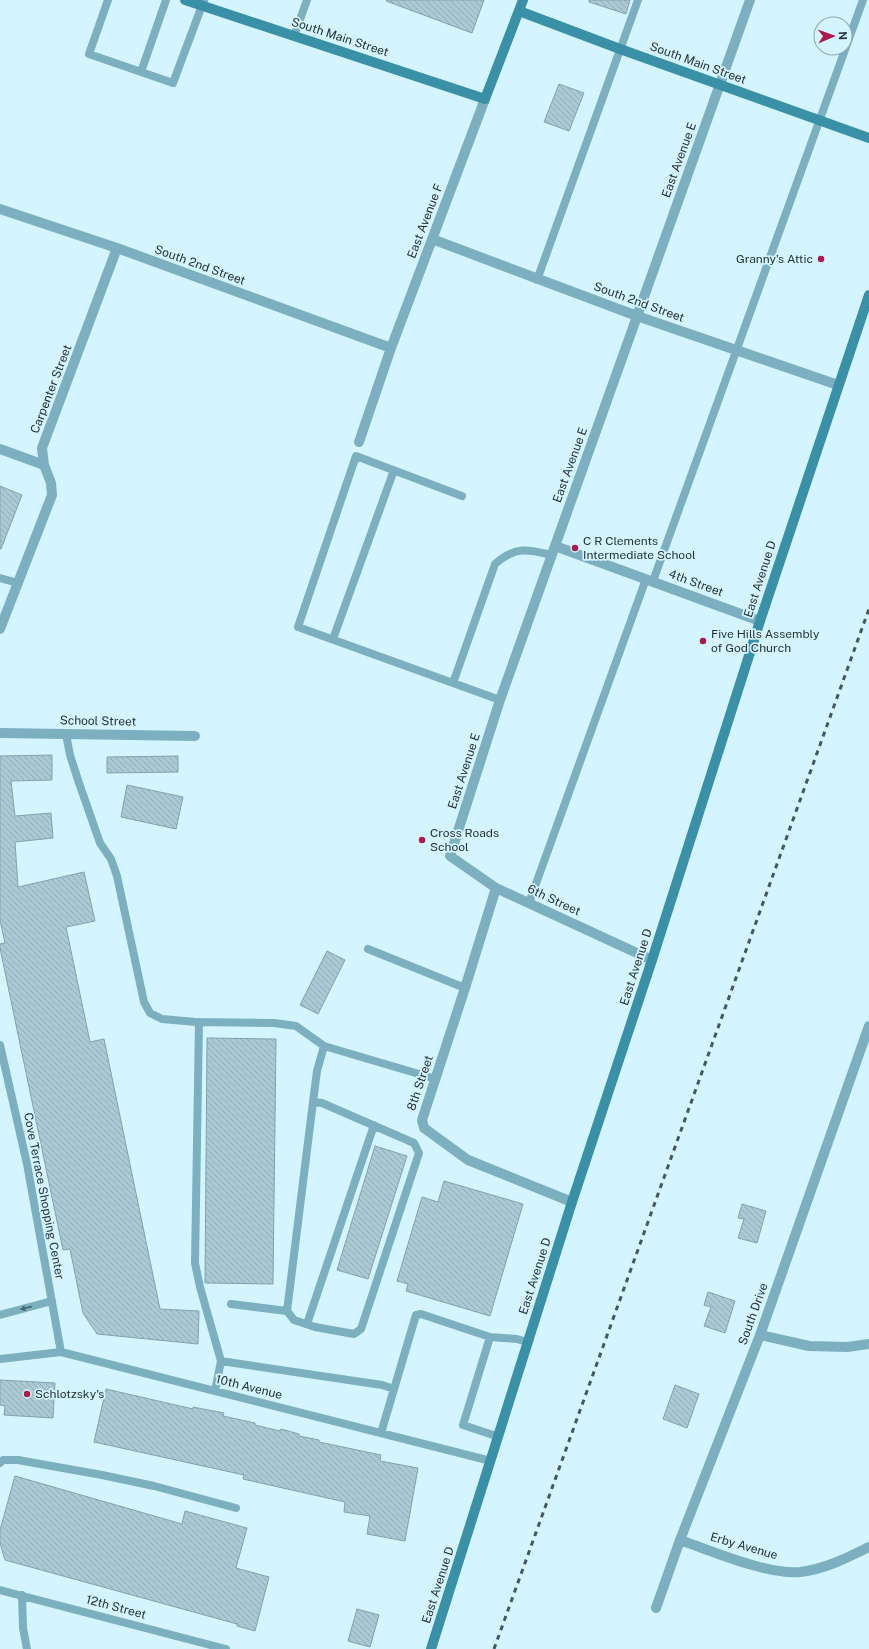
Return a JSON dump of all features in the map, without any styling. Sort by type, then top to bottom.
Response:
[{"type":"main road","name":"South Main Street","points":[[185,0],[203,3],[294,36],[485,99]]},
{"type":"main road","name":"East Avenue F","points":[[485,99],[523,0]]},
{"type":"main road","name":"South Main Street","points":[[519,10],[620,49],[869,138]]},
{"type":"main road","name":"East Avenue D","points":[[431,1649],[572,1202],[652,960],[760,621],[869,295]]},
{"type":"street","name":"East Avenue E","points":[[450,856],[500,700],[750,0]]},
{"type":"street","name":"East Avenue F","points":[[359,442],[390,348],[485,99]]},
{"type":"street","name":"South 2nd Street","points":[[0,209],[117,248],[390,348]]},
{"type":"street","name":"South 2nd Street","points":[[432,239],[637,316],[838,385]]},
{"type":"street","name":"Carpenter Street","points":[[0,629],[52,495],[51,483],[44,465],[42,448],[117,248]]},
{"type":"street","points":[[0,449],[44,465]]},
{"type":"street","name":"4th Street","points":[[553,550],[649,580],[760,621]]},
{"type":"street","name":"School Street","points":[[0,733],[195,736]]},
{"type":"street","name":"6th Street","points":[[450,856],[496,888],[652,960]]},
{"type":"street","name":"8th Street","points":[[496,888],[422,1120],[424,1128],[468,1160],[572,1202]]},
{"type":"street","name":"South Drive","points":[[656,1608],[680,1540],[760,1335],[869,1026]]},
{"type":"street","points":[[760,1335],[809,1346],[847,1347],[869,1344]]},
{"type":"street","name":"Erby Avenue","points":[[680,1540],[768,1570],[800,1572],[835,1563],[869,1547]]},
{"type":"lane","points":[[108,0],[89,54],[173,84],[203,3]]},
{"type":"lane","points":[[141,72],[166,0]]},
{"type":"lane","points":[[294,36],[307,0]]},
{"type":"lane","points":[[538,280],[638,0]]},
{"type":"lane","points":[[529,903],[736,351],[863,0]]},
{"type":"lane","points":[[462,496],[356,456],[298,627],[500,700]]},
{"type":"lane","points":[[333,639],[394,470]]},
{"type":"lane","points":[[453,683],[495,564],[507,555],[522,550],[553,550]]},
{"type":"lane","points":[[0,578],[18,583]]},
{"type":"lane","points":[[66,734],[78,783],[100,843],[112,859],[144,1002],[150,1013],[162,1019],[199,1022],[274,1023],[296,1026],[324,1046],[436,1080]]},
{"type":"lane","points":[[368,949],[465,988]]},
{"type":"lane","points":[[199,1022],[195,1263],[220,1361],[215,1391]]},
{"type":"lane","name":"Cove Terrace Shopping Center","points":[[0,1046],[27,1164],[61,1352]]},
{"type":"lane","points":[[313,1102],[322,1103],[414,1143],[419,1153],[361,1329],[354,1334],[294,1320],[287,1311],[313,1102],[317,1071],[324,1046]]},
{"type":"lane","points":[[307,1324],[374,1125]]},
{"type":"lane","points":[[0,1315],[52,1302]]},
{"type":"lane","points":[[231,1304],[287,1311]]},
{"type":"lane","points":[[380,1433],[416,1316],[421,1314],[490,1337],[517,1339],[527,1342]]},
{"type":"lane","points":[[490,1337],[463,1425],[498,1437]]},
{"type":"lane","name":"10th Avenue","points":[[0,1359],[61,1352],[491,1461]]},
{"type":"lane","points":[[220,1361],[382,1385],[394,1389]]},
{"type":"lane","points":[[0,1463],[3,1460],[18,1460],[102,1475],[154,1486],[236,1508]]},
{"type":"lane","name":"12th Street","points":[[0,1588],[224,1649]]},
{"type":"lane","points":[[22,1595],[23,1628],[27,1649]]},
{"type":"building","points":[[484,0],[472,33],[386,1]]},
{"type":"building","points":[[589,0],[630,0],[626,14],[589,2]]},
{"type":"building","points":[[559,84],[584,93],[569,131],[544,122]]},
{"type":"building","points":[[0,486],[22,495],[1,549],[0,549]]},
{"type":"building","points":[[52,755],[52,780],[11,781],[15,816],[51,813],[53,838],[15,842],[18,887],[84,872],[95,921],[66,927],[90,1042],[104,1039],[160,1309],[199,1311],[198,1344],[97,1334],[83,1313],[70,1249],[63,1250],[0,948],[0,944],[5,943],[0,920],[0,756]]},
{"type":"building","points":[[178,756],[178,772],[107,773],[107,757]]},
{"type":"building","points":[[127,785],[183,797],[176,829],[121,817]]},
{"type":"building","points":[[327,951],[345,960],[318,1014],[300,1005]]},
{"type":"building","points":[[207,1038],[276,1039],[273,1284],[205,1283]]},
{"type":"building","points":[[375,1146],[407,1156],[368,1279],[337,1270]]},
{"type":"building","points":[[444,1181],[523,1204],[490,1316],[406,1291],[408,1284],[397,1281],[422,1197],[438,1202]]},
{"type":"building","points":[[742,1204],[766,1211],[757,1243],[738,1238],[744,1219],[738,1218]]},
{"type":"building","points":[[708,1292],[735,1301],[725,1333],[704,1326],[711,1307],[704,1305]]},
{"type":"building","name":"Schlotzsky's","points":[[0,1380],[55,1383],[53,1418],[4,1415],[5,1406],[0,1405]]},
{"type":"building","points":[[675,1385],[699,1394],[687,1428],[663,1419]]},
{"type":"building","points":[[106,1389],[193,1409],[193,1407],[224,1413],[223,1416],[255,1423],[255,1425],[280,1431],[281,1429],[299,1434],[299,1436],[319,1440],[319,1442],[381,1455],[380,1461],[418,1468],[405,1541],[367,1534],[370,1516],[344,1512],[345,1502],[243,1479],[244,1475],[94,1442]]},
{"type":"building","points":[[15,1476],[182,1524],[185,1511],[247,1528],[236,1568],[269,1577],[255,1631],[237,1626],[237,1624],[5,1560],[0,1543],[0,1530]]},
{"type":"building","points":[[357,1609],[379,1615],[370,1647],[348,1641]]},
{"type":"railway","points":[[494,1649],[869,609]]},
{"type":"place","name":"Granny’s Attic","points":[[821,259]]},
{"type":"place","name":"C R Clements Intermediate School","points":[[575,548]]},
{"type":"place","name":"Five Hills Assembly of God Church","points":[[703,641]]},
{"type":"place","name":"Cross Roads School","points":[[422,840]]},
{"type":"place","name":"Schlotzsky's","points":[[27,1394]]}]
